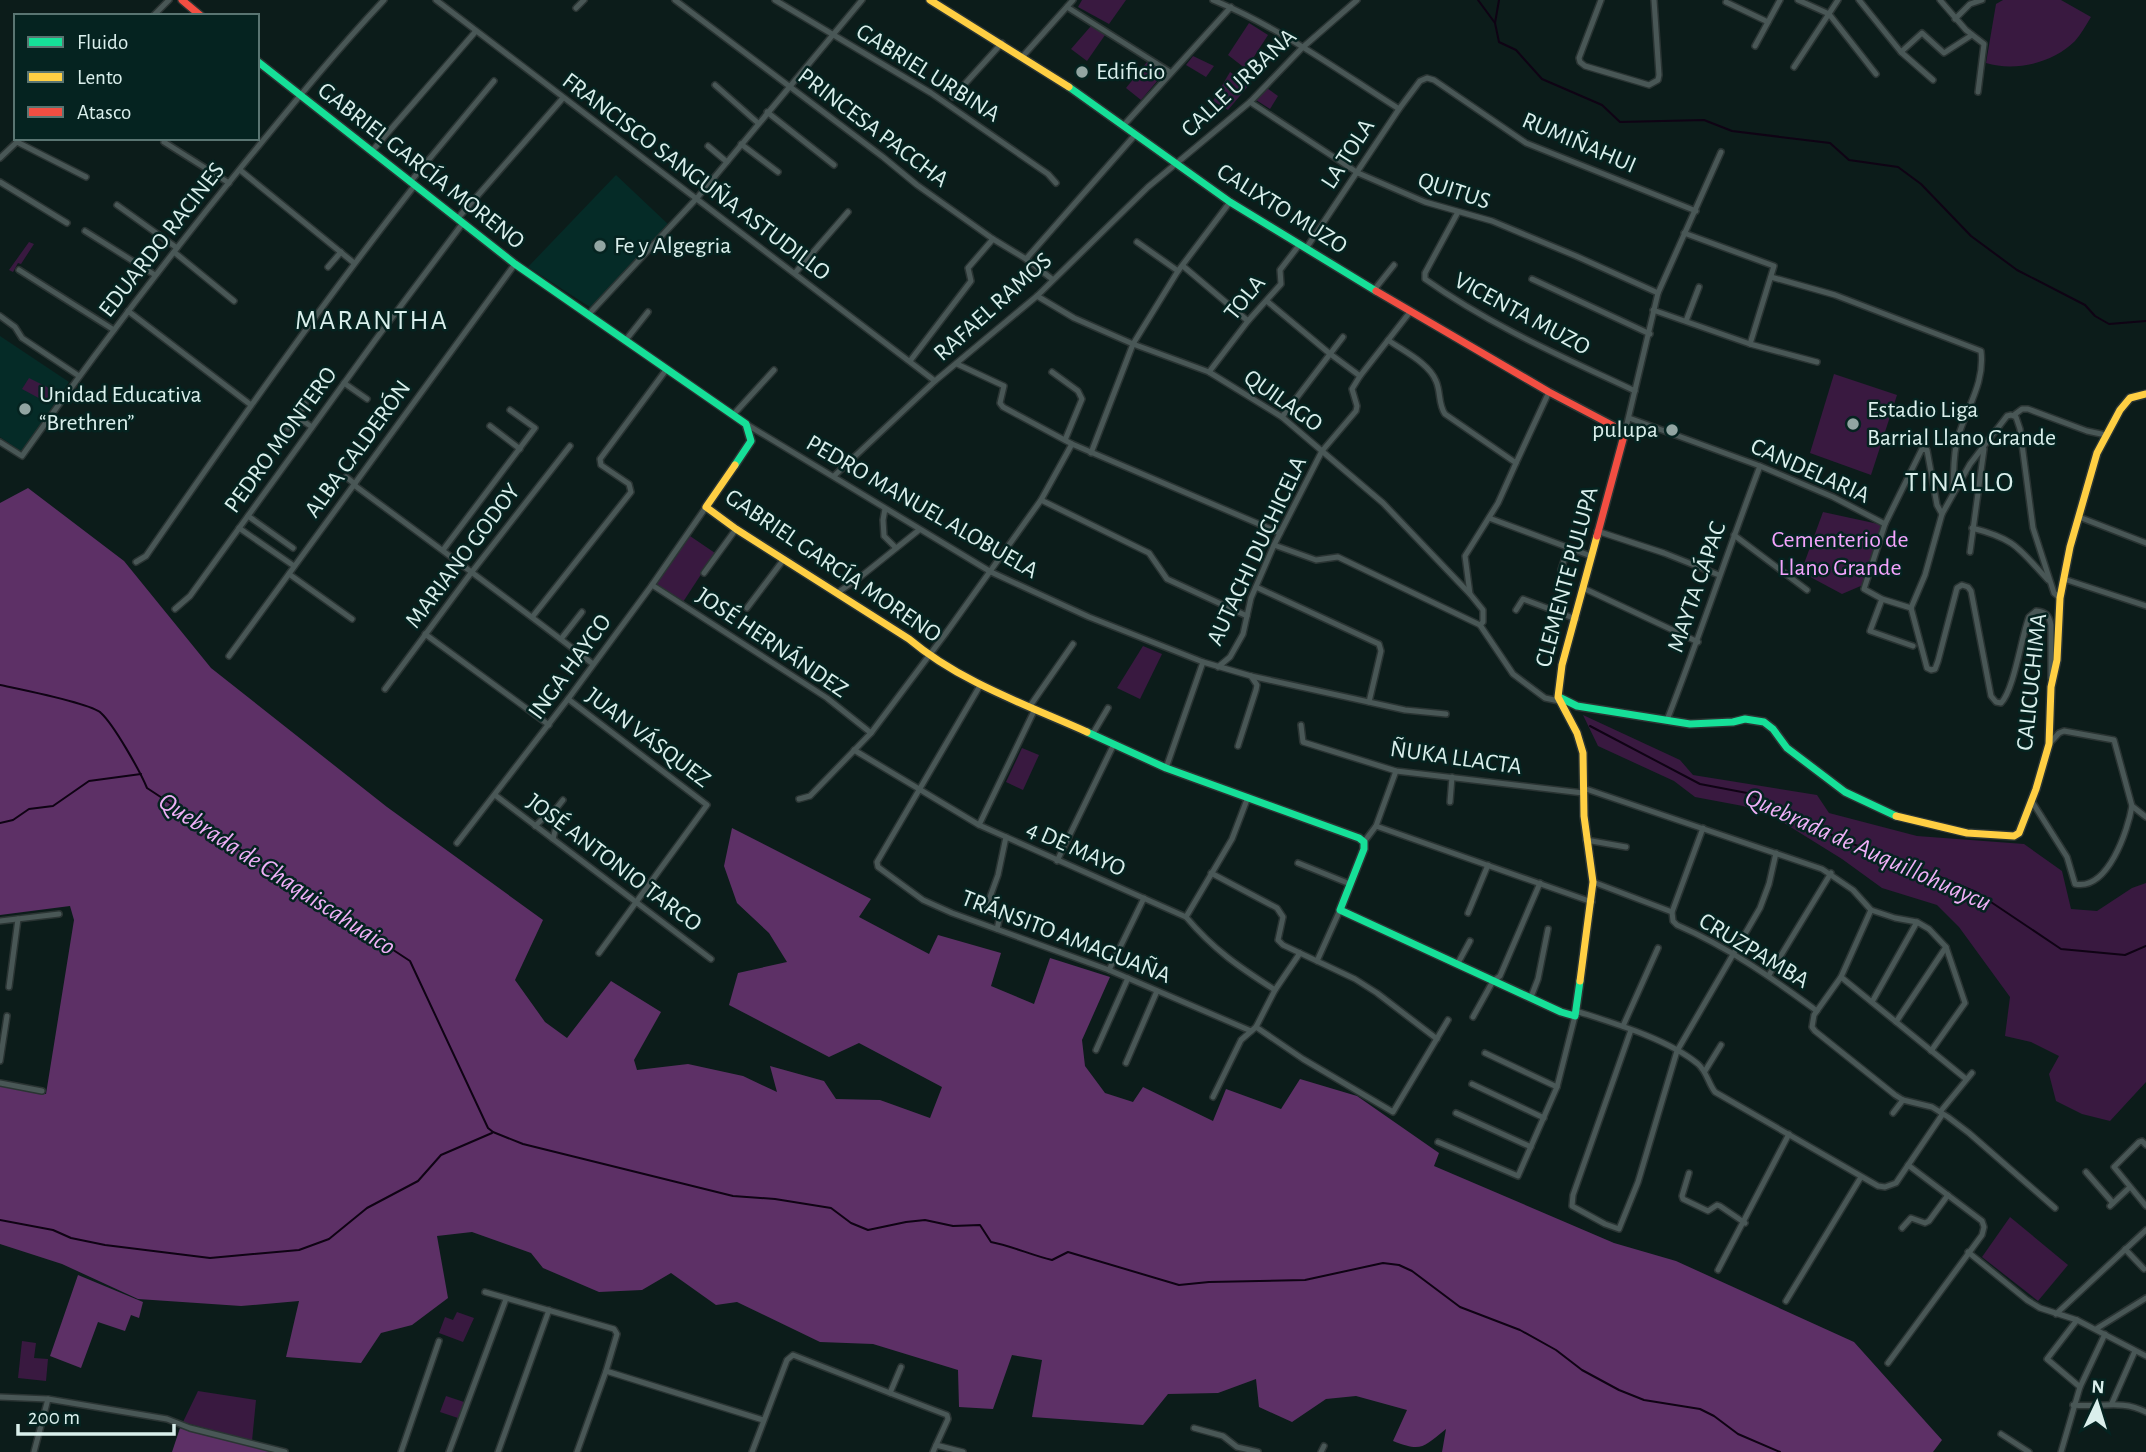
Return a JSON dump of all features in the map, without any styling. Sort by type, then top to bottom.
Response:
[{"type":"street","points":[[155,14],[169,0]]},
{"type":"street","points":[[182,0],[199,14]]},
{"type":"street","name":"EDUARDO RACINES","points":[[0,442],[22,456],[155,275],[300,96],[384,0]]},
{"type":"street","name":"FRANCISCO SANGUÑA ASTUDILLO","points":[[436,0],[935,381]]},
{"type":"street","points":[[576,8],[584,0]]},
{"type":"street","name":"PRINCESA PACCHA","points":[[675,0],[917,185],[1052,279]]},
{"type":"street","name":"GABRIEL URBINA","points":[[775,0],[931,93],[1048,174],[1056,183]]},
{"type":"street","points":[[588,315],[697,198],[862,0]]},
{"type":"street","name":"CALIXTO MUZO","points":[[930,0],[1023,56],[1230,202],[1410,312],[1549,392],[1625,432]]},
{"type":"street","points":[[1023,56],[1073,0]]},
{"type":"street","points":[[1213,0],[1231,7],[1302,48],[1399,109]]},
{"type":"street","name":"CALLE URBANA","points":[[1177,164],[1250,102],[1302,48],[1357,0]]},
{"type":"street","points":[[1601,0],[1579,58],[1582,65],[1642,85],[1654,84],[1660,75],[1654,0]]},
{"type":"street","points":[[1755,46],[1780,0]]},
{"type":"street","points":[[1798,0],[1829,14],[1876,74]]},
{"type":"street","points":[[1794,67],[1838,0]]},
{"type":"street","points":[[1859,0],[1901,52],[1933,80]]},
{"type":"street","points":[[1940,0],[1955,19],[1985,46],[1978,92]]},
{"type":"street","points":[[1955,19],[1970,4],[1982,0]]},
{"type":"street","points":[[1726,2],[1768,22]]},
{"type":"street","points":[[1067,7],[1170,72]]},
{"type":"street","points":[[1123,125],[1231,7]]},
{"type":"street","points":[[372,151],[476,31]]},
{"type":"street","points":[[1901,52],[1922,33],[1946,53],[1972,35]]},
{"type":"street","points":[[953,97],[1002,43]]},
{"type":"street","name":"GABRIEL GARCÍA MORENO","points":[[259,63],[515,264],[746,424],[751,441],[706,507],[736,529],[909,639],[928,655],[981,684],[1166,768],[1354,835],[1364,842]]},
{"type":"street","name":"RUMIÑAHUI","points":[[1420,81],[1427,78],[1434,80],[1526,144],[1696,211]]},
{"type":"street","points":[[136,562],[146,556],[251,405],[413,183],[495,81]]},
{"type":"street","name":"LA TOLA","points":[[1303,246],[1358,173],[1420,81]]},
{"type":"street","points":[[715,85],[758,123]]},
{"type":"street","name":"PEDRO MONTERO","points":[[175,609],[190,596],[460,220],[563,98]]},
{"type":"street","name":"QUITUS","points":[[1250,102],[1358,173],[1425,202],[1492,221],[1658,293]]},
{"type":"street","points":[[767,112],[834,164]]},
{"type":"street","points":[[1026,259],[1135,135]]},
{"type":"street","points":[[0,158],[19,140],[86,177]]},
{"type":"street","points":[[164,142],[229,183]]},
{"type":"street","points":[[741,144],[778,172]]},
{"type":"street","points":[[708,146],[727,162]]},
{"type":"street","name":"CLEMENTE PULUPA","points":[[1438,1142],[1518,1176],[1557,1087],[1576,1014],[1593,882],[1586,840],[1581,744],[1559,699],[1562,664],[1629,418],[1658,293],[1721,152]]},
{"type":"street","name":"RAFAEL RAMOS","points":[[834,476],[935,381],[1037,296],[1147,187],[1177,164]]},
{"type":"street","points":[[240,170],[354,263]]},
{"type":"street","points":[[0,182],[67,223]]},
{"type":"street","points":[[1091,453],[1133,344],[1180,269],[1230,202]]},
{"type":"street","points":[[117,205],[176,250],[234,300]]},
{"type":"street","points":[[795,273],[848,212]]},
{"type":"street","name":"VICENTA MUZO","points":[[1458,212],[1425,273],[1425,279],[1469,310],[1497,325],[1635,391]]},
{"type":"street","points":[[85,231],[155,275]]},
{"type":"street","points":[[1684,233],[1774,266],[1750,344]]},
{"type":"street","points":[[910,361],[971,282],[968,268],[993,239]]},
{"type":"street","points":[[1137,242],[1180,269],[1248,321]]},
{"type":"street","name":"TOLA","points":[[1209,372],[1248,321],[1268,302],[1281,284],[1280,270],[1303,246]]},
{"type":"street","points":[[327,267],[341,252]]},
{"type":"street","name":"ALBA CALDERÓN","points":[[229,656],[515,264]]},
{"type":"street","points":[[1374,290],[1394,265]]},
{"type":"street","points":[[19,270],[114,330]]},
{"type":"street","points":[[1771,277],[1835,295],[1981,351],[1983,364],[1979,386],[1968,408],[1955,452],[1953,491]]},
{"type":"street","points":[[1532,279],[1650,334]]},
{"type":"street","points":[[1686,321],[1699,287]]},
{"type":"street","name":"QUILAGO","points":[[1037,296],[1074,318],[1133,344],[1209,372],[1282,417],[1383,503],[1470,594]]},
{"type":"street","points":[[1268,302],[1360,376],[1410,312]]},
{"type":"street","points":[[1653,310],[1750,344],[1817,362]]},
{"type":"street","points":[[128,311],[251,405]]},
{"type":"street","points":[[625,341],[648,312]]},
{"type":"street","points":[[0,316],[15,327],[22,338],[79,376]]},
{"type":"street","points":[[1282,417],[1343,337]]},
{"type":"street","points":[[1388,340],[1430,371],[1438,386],[1445,414],[1516,463]]},
{"type":"street","points":[[957,364],[1002,385],[1005,389],[1000,403],[1003,407],[1072,444],[1280,533]]},
{"type":"street","points":[[533,616],[631,492],[629,484],[601,466],[600,459],[666,370]]},
{"type":"street","points":[[733,415],[774,370]]},
{"type":"street","points":[[1052,372],[1080,393],[1082,399],[1065,440]]},
{"type":"street","name":"AUTACHI DUCHICELA","points":[[1218,667],[1230,657],[1242,634],[1256,587],[1274,545],[1322,450],[1356,411],[1357,406],[1351,391],[1360,376]]},
{"type":"street","points":[[344,383],[367,399]]},
{"type":"street","points":[[1480,625],[1483,621],[1483,610],[1470,594],[1465,556],[1489,518],[1549,392]]},
{"type":"street","name":"CALICUCHIMA","points":[[1559,699],[1577,706],[1690,724],[1745,719],[1764,722],[1773,729],[1787,748],[1844,792],[1891,815],[1920,824],[2014,836],[2019,833],[2049,744],[2051,687],[2057,660],[2060,597],[2070,547],[2097,453],[2130,398],[2146,394]]},
{"type":"street","points":[[288,428],[306,404]]},
{"type":"street","points":[[2051,687],[2051,625],[2045,613],[2036,611],[2029,617],[2010,684],[2001,703],[1991,696],[1971,591],[1968,587],[1962,585],[1957,588],[1935,669],[1927,667],[1912,608],[1925,575],[1942,514],[1953,491],[2007,416],[2028,409],[2087,431],[2106,435]]},
{"type":"street","points":[[443,550],[535,428],[510,410]]},
{"type":"street","points":[[2014,415],[2018,420],[2023,447],[2033,528],[2055,595],[2060,597]]},
{"type":"street","points":[[297,417],[312,427]]},
{"type":"street","name":"CANDELARIA","points":[[1629,418],[1760,466],[1833,497],[1885,524],[1919,455],[1925,449],[1929,457],[1937,505],[1942,514]]},
{"type":"street","name":"PEDRO MANUEL ALOBUELA","points":[[746,424],[991,572],[1065,607],[1218,667],[1405,710],[1446,714]]},
{"type":"street","points":[[490,426],[520,449]]},
{"type":"street","points":[[799,799],[810,796],[871,733],[991,572],[1041,500],[1072,444]]},
{"type":"street","name":"MARIANO GODOY","points":[[385,689],[570,446]]},
{"type":"street","points":[[1970,552],[1984,446]]},
{"type":"street","name":"MAYTA CÁPAC","points":[[1667,720],[1698,642],[1719,575],[1760,466]]},
{"type":"street","points":[[346,477],[593,664]]},
{"type":"street","points":[[1041,500],[1149,553],[1167,579],[1247,616]]},
{"type":"street","name":"INGA HAYCO","points":[[457,843],[549,725],[706,507]]},
{"type":"street","points":[[885,509],[884,536],[896,548]]},
{"type":"street","points":[[248,516],[293,548]]},
{"type":"street","points":[[2079,517],[2146,543]]},
{"type":"street","points":[[1489,518],[1591,556]]},
{"type":"street","points":[[1885,524],[1864,589],[1882,599],[1912,608]]},
{"type":"street","points":[[239,528],[295,566]]},
{"type":"street","points":[[1972,528],[2002,536],[2013,543],[2050,582]]},
{"type":"street","points":[[704,573],[736,529]]},
{"type":"street","points":[[837,593],[919,530]]},
{"type":"street","points":[[1597,531],[1719,575]]},
{"type":"street","points":[[1734,535],[1807,590]]},
{"type":"street","points":[[1274,545],[1316,560],[1338,557],[1480,625],[1513,674],[1545,698],[1559,699]]},
{"type":"street","points":[[1561,570],[1568,548]]},
{"type":"street","points":[[747,608],[784,559]]},
{"type":"street","points":[[289,574],[352,619]]},
{"type":"street","points":[[2064,579],[2146,606]]},
{"type":"street","name":"JOSÉ HERNÁNDEZ","points":[[652,585],[827,698],[871,733]]},
{"type":"street","points":[[1256,587],[1379,644],[1381,651],[1369,702]]},
{"type":"street","points":[[1583,588],[1698,642]]},
{"type":"street","points":[[1516,610],[1523,599],[1576,619]]},
{"type":"street","points":[[1882,599],[1870,631],[1913,646]]},
{"type":"street","points":[[561,639],[582,612]]},
{"type":"street","points":[[425,634],[549,725]]},
{"type":"street","points":[[979,825],[1032,707],[1073,644]]},
{"type":"street","name":"AUTACHI DUCHICELA","points":[[1166,768],[1203,662]]},
{"type":"street","points":[[1238,746],[1257,685],[1251,676]]},
{"type":"street","points":[[920,789],[981,684]]},
{"type":"street","name":"JUAN VÁSQUEZ","points":[[568,699],[707,805],[636,901]]},
{"type":"street","points":[[1092,734],[1108,708]]},
{"type":"street","name":"ÑUKA LLACTA","points":[[1301,725],[1303,742],[1396,771],[1583,790],[1831,873],[1853,890],[1871,910],[1917,922],[1929,929],[1946,947],[1965,1003],[1931,1051]]},
{"type":"street","points":[[2031,800],[2067,857],[2075,884],[2090,882],[2111,864],[2127,828],[2132,806],[2115,740],[2064,732],[2059,733],[2049,744]]},
{"type":"street","points":[[1057,861],[1114,744]]},
{"type":"street","name":"4 DE MAYO","points":[[854,750],[979,825],[1186,917],[1207,942],[1275,990]]},
{"type":"street","points":[[1317,961],[1340,910],[1364,849],[1364,842],[1376,826],[1396,771]]},
{"type":"street","points":[[1450,802],[1452,778]]},
{"type":"street","name":"TRÁNSITO AMAGUAÑA","points":[[920,789],[877,862],[878,867],[923,900],[1109,970],[1253,1029],[1393,1112],[1437,1040]]},
{"type":"street","name":"JOSÉ ANTONIO TARCO","points":[[495,795],[711,959]]},
{"type":"street","points":[[1186,917],[1232,839],[1248,797]]},
{"type":"street","points":[[535,826],[547,815],[551,815],[563,800]]},
{"type":"street","points":[[2132,806],[2146,817]]},
{"type":"street","points":[[551,815],[556,827],[552,839]]},
{"type":"street","points":[[1376,826],[1592,902]]},
{"type":"street","points":[[1672,912],[1703,828]]},
{"type":"street","points":[[998,929],[1000,916],[986,908],[999,875],[1006,837]]},
{"type":"street","points":[[1586,840],[1626,847]]},
{"type":"street","points":[[1631,1030],[1573,1195],[1573,1209],[1619,1229],[1638,1182],[1677,1051],[1760,908],[1776,853]]},
{"type":"street","points":[[1298,863],[1350,884]]},
{"type":"street","points":[[1468,913],[1489,865]]},
{"type":"street","points":[[1211,873],[1277,908],[1283,917],[1278,940],[1283,945],[1377,993],[1437,1040],[1448,1020]]},
{"type":"street","points":[[1769,975],[1831,873]]},
{"type":"street","name":"CRUZPAMBA","points":[[1593,882],[1672,912],[1673,921],[1677,925],[1711,939],[1769,975],[1817,1010],[1812,1021],[1815,1031],[1903,1100],[1932,1107],[1969,1133],[2055,1208]]},
{"type":"street","points":[[1473,1017],[1493,981],[1500,976],[1540,883]]},
{"type":"street","points":[[1109,970],[1144,898]]},
{"type":"street","points":[[599,953],[636,901]]},
{"type":"street","points":[[1340,910],[1531,998],[1576,1014],[1623,1026],[1677,1051],[1705,1071],[1715,1092],[1878,1186],[1895,1183],[1972,1073]]},
{"type":"street","points":[[1817,1010],[1841,977],[1871,910]]},
{"type":"street","points":[[0,921],[59,914]]},
{"type":"street","points":[[9,987],[18,919]]},
{"type":"street","points":[[1871,1002],[1917,922]]},
{"type":"street","points":[[1531,998],[1538,979],[1548,929]]},
{"type":"street","points":[[1458,963],[1470,940]]},
{"type":"street","points":[[1896,1022],[1946,947]]},
{"type":"street","points":[[1623,1026],[1658,948]]},
{"type":"street","points":[[1213,1097],[1241,1040],[1253,1029],[1300,953]]},
{"type":"street","points":[[1841,977],[1966,1079]]},
{"type":"street","points":[[1096,1050],[1128,978]]},
{"type":"street","points":[[1126,1063],[1157,991]]},
{"type":"street","points":[[0,1061],[7,1016]]},
{"type":"street","points":[[1705,1071],[1721,1045]]},
{"type":"street","points":[[1485,1053],[1557,1087]]},
{"type":"street","points":[[0,1083],[42,1091]]},
{"type":"street","points":[[1472,1084],[1544,1118]]},
{"type":"street","points":[[1893,1113],[1903,1100]]},
{"type":"street","points":[[1455,1113],[1531,1147]]},
{"type":"street","points":[[1718,1270],[1745,1223],[1789,1134]]},
{"type":"street","points":[[2146,1145],[2139,1142],[2114,1164],[2115,1170],[2146,1206]]},
{"type":"street","points":[[1888,1363],[1982,1235],[1984,1224],[1908,1165]]},
{"type":"street","points":[[2086,1172],[2111,1204],[2130,1187]]},
{"type":"street","points":[[1689,1173],[1683,1199],[1708,1211],[1720,1206],[1745,1223]]},
{"type":"street","points":[[1786,1301],[1861,1177]]},
{"type":"street","points":[[1902,1227],[1910,1219],[1925,1223],[1929,1221],[1948,1195]]},
{"type":"street","points":[[2056,1314],[2146,1230]]},
{"type":"street","points":[[2125,1249],[2144,1269]]},
{"type":"street","points":[[1968,1252],[2027,1300],[2056,1314],[2077,1320],[2146,1356]]},
{"type":"street","points":[[485,1292],[614,1329],[617,1334],[607,1371],[577,1452]]},
{"type":"street","points":[[449,1452],[506,1298]]},
{"type":"street","points":[[2096,1329],[2146,1298]]},
{"type":"street","points":[[2136,1305],[2146,1310]]},
{"type":"street","points":[[498,1452],[550,1310]]},
{"type":"street","points":[[2077,1320],[2047,1359],[2080,1387]]},
{"type":"street","points":[[2061,1452],[2073,1405],[2105,1334]]},
{"type":"street","points":[[401,1452],[439,1341]]},
{"type":"street","points":[[2112,1403],[2136,1351]]},
{"type":"street","points":[[752,1452],[787,1360],[796,1354],[947,1415],[948,1419],[934,1449],[963,1452]]},
{"type":"street","points":[[890,1393],[901,1367]]},
{"type":"street","points":[[607,1371],[763,1420]]},
{"type":"street","points":[[0,1397],[48,1399],[167,1419],[190,1428],[285,1452]]},
{"type":"street","points":[[34,1452],[48,1399]]},
{"type":"street","points":[[2073,1405],[2093,1407],[2112,1403],[2128,1404],[2146,1412]]},
{"type":"street","points":[[1194,1428],[1223,1436],[1237,1447],[1258,1452]]},
{"type":"street","points":[[2001,1434],[2029,1452]]},
{"type":"shaded area","name":"Fe y Algegria","points":[[616,175],[670,226],[593,309],[528,267]]},
{"type":"shaded area","name":"Unidad Educativa “Brethren”","points":[[0,336],[69,382],[22,452],[0,437]]},
{"type":"shaded area","points":[[28,488],[124,561],[211,668],[387,807],[543,920],[515,980],[545,1022],[567,1038],[611,981],[661,1012],[634,1060],[637,1070],[688,1064],[743,1076],[777,1092],[770,1066],[824,1081],[836,1099],[880,1100],[930,1118],[942,1087],[859,1043],[829,1057],[729,1005],[738,973],[787,962],[769,933],[737,903],[724,866],[732,828],[871,899],[859,917],[929,954],[938,935],[1001,953],[991,986],[1034,1004],[1050,958],[1110,977],[1082,1040],[1085,1066],[1105,1093],[1133,1102],[1143,1087],[1213,1121],[1226,1089],[1281,1109],[1300,1079],[1357,1096],[1439,1153],[1434,1166],[1614,1243],[1676,1261],[1854,1342],[1942,1440],[1933,1452],[1442,1452],[1446,1429],[1421,1446],[1393,1441],[1407,1410],[1356,1396],[1326,1399],[1292,1422],[1259,1407],[1256,1379],[1218,1393],[1168,1394],[1143,1425],[1032,1417],[1042,1360],[1012,1355],[993,1409],[959,1407],[958,1370],[873,1344],[820,1342],[737,1302],[716,1305],[671,1273],[642,1290],[599,1292],[543,1268],[531,1253],[472,1232],[437,1236],[448,1298],[412,1325],[381,1333],[361,1363],[286,1357],[299,1301],[241,1306],[138,1299],[62,1264],[0,1244],[0,1086],[46,1094],[74,920],[70,906],[0,915],[0,503]]},
{"type":"shaded area","points":[[78,1275],[143,1302],[139,1318],[131,1315],[125,1331],[98,1322],[81,1368],[50,1356]]},
{"type":"shaded area","points":[[180,1428],[274,1452],[172,1452]]},
{"type":"green space","points":[[1082,0],[1126,0],[1109,24],[1078,7]]},
{"type":"green space","points":[[2003,0],[2061,0],[2091,17],[2075,41],[2056,55],[2033,64],[1997,66],[1986,63],[1996,4]]},
{"type":"green space","points":[[1249,23],[1268,35],[1246,69],[1228,55]]},
{"type":"green space","points":[[1091,26],[1105,35],[1087,61],[1071,49]]},
{"type":"green space","points":[[1193,56],[1214,66],[1206,77],[1186,65]]},
{"type":"green space","points":[[1147,62],[1164,73],[1141,100],[1126,88]]},
{"type":"green space","points":[[1230,72],[1249,85],[1228,110],[1213,101]]},
{"type":"green space","points":[[1267,88],[1278,96],[1270,109],[1256,100]]},
{"type":"green space","points":[[29,242],[34,244],[21,264],[18,263],[13,272],[9,270]]},
{"type":"green space","name":"Estadio Liga Barrial Llano Grande","points":[[1834,374],[1897,395],[1871,475],[1810,453]]},
{"type":"green space","points":[[29,378],[53,390],[48,403],[22,389]]},
{"type":"green space","name":"Cementerio de Llano Grande","points":[[1823,512],[1883,525],[1863,585],[1842,594],[1801,572]]},
{"type":"green space","points":[[690,536],[715,553],[683,602],[656,584]]},
{"type":"green space","points":[[1143,646],[1162,654],[1140,699],[1117,688]]},
{"type":"green space","points":[[1583,715],[1680,760],[1693,775],[1817,795],[1829,813],[1917,836],[2024,844],[2062,871],[2071,909],[2097,911],[2132,888],[2146,883],[2146,1082],[2110,1121],[2082,1114],[2056,1101],[2049,1074],[2059,1056],[2031,1042],[2005,1036],[2010,997],[1959,927],[1937,905],[1882,888],[1842,859],[1771,815],[1743,806],[1695,797],[1674,781],[1598,746]]},
{"type":"green space","points":[[1022,748],[1039,755],[1023,790],[1006,782]]},
{"type":"green space","points":[[2010,1217],[2068,1265],[2038,1301],[1982,1257]]},
{"type":"green space","points":[[457,1312],[474,1318],[463,1342],[439,1333],[445,1317],[453,1320]]},
{"type":"green space","points":[[22,1341],[36,1343],[34,1358],[48,1359],[46,1381],[18,1378]]},
{"type":"green space","points":[[198,1391],[256,1400],[252,1441],[183,1422]]},
{"type":"green space","points":[[446,1396],[464,1402],[458,1418],[440,1412]]},
{"type":"waterway","points":[[1478,0],[1495,23],[1499,42],[1516,50],[1542,79],[1602,105],[1620,122],[1704,120],[1732,131],[1830,143],[1849,160],[1898,167],[1921,184],[1971,236],[2017,270],[2085,305],[2095,316],[2109,324],[2146,321]]},
{"type":"waterway","points":[[1495,23],[1499,0]]},
{"type":"waterway","name":"Quebrada de Chaquiscahuaico","points":[[0,685],[69,701],[101,713],[113,727],[147,788],[410,961],[488,1128],[493,1132],[523,1144],[733,1196],[775,1199],[831,1208],[851,1223],[868,1230],[925,1220],[953,1226],[980,1225],[991,1242],[1052,1260],[1068,1252],[1179,1285],[1305,1280],[1383,1263],[1399,1265],[1412,1271],[1460,1307],[1520,1330],[1619,1390],[1644,1400],[1700,1409],[1738,1434],[1780,1452]]},
{"type":"waterway","name":"Quebrada de Auquillohuaycu","points":[[1590,726],[1700,784],[1747,793],[1844,841],[1976,892],[2061,949],[2125,955],[2146,946]]},
{"type":"waterway","points":[[0,823],[13,820],[29,809],[53,806],[89,781],[141,774]]},
{"type":"waterway","points":[[0,1220],[53,1230],[71,1238],[105,1245],[210,1258],[299,1250],[329,1239],[367,1208],[418,1181],[441,1155],[492,1133]]},
{"type":"traffic: fast","points":[[259,63],[515,264],[746,424],[751,441],[735,465]]},
{"type":"traffic: fast","points":[[1069,87],[1230,202],[1376,291]]},
{"type":"traffic: fast","points":[[1559,697],[1577,706],[1690,724],[1745,719],[1764,722],[1773,729],[1787,748],[1845,792],[1896,816]]},
{"type":"traffic: fast","points":[[1087,732],[1166,768],[1359,838],[1364,842],[1364,849],[1340,910],[1561,1012],[1575,1016],[1580,981]]},
{"type":"traffic: slow","points":[[930,0],[1069,87]]},
{"type":"traffic: slow","points":[[1896,816],[1967,833],[2014,836],[2019,833],[2049,744],[2051,687],[2057,660],[2060,598],[2070,547],[2097,453],[2120,410],[2130,398],[2146,394]]},
{"type":"traffic: slow","points":[[735,465],[706,507],[950,668],[995,692],[1087,732]]},
{"type":"traffic: slow","points":[[1580,981],[1593,882],[1584,816],[1583,753],[1577,733],[1558,697],[1562,665],[1597,536]]},
{"type":"traffic: jam","points":[[182,0],[199,14]]},
{"type":"traffic: jam","points":[[1376,291],[1549,392],[1625,432],[1597,536]]},
{"type":"place","name":"Edificio","points":[[1082,72]]},
{"type":"place","name":"Fe y Algegria","points":[[600,246]]},
{"type":"place","name":"Unidad Educativa “Brethren”","points":[[25,409]]},
{"type":"place","name":"Estadio Liga Barrial Llano Grande","points":[[1853,424]]},
{"type":"place","name":"pulupa","points":[[1672,430]]},
{"type":"district","name":"MARANTHA","points":[[372,321]]},
{"type":"district","name":"TINALLO","points":[[1960,483]]}]
